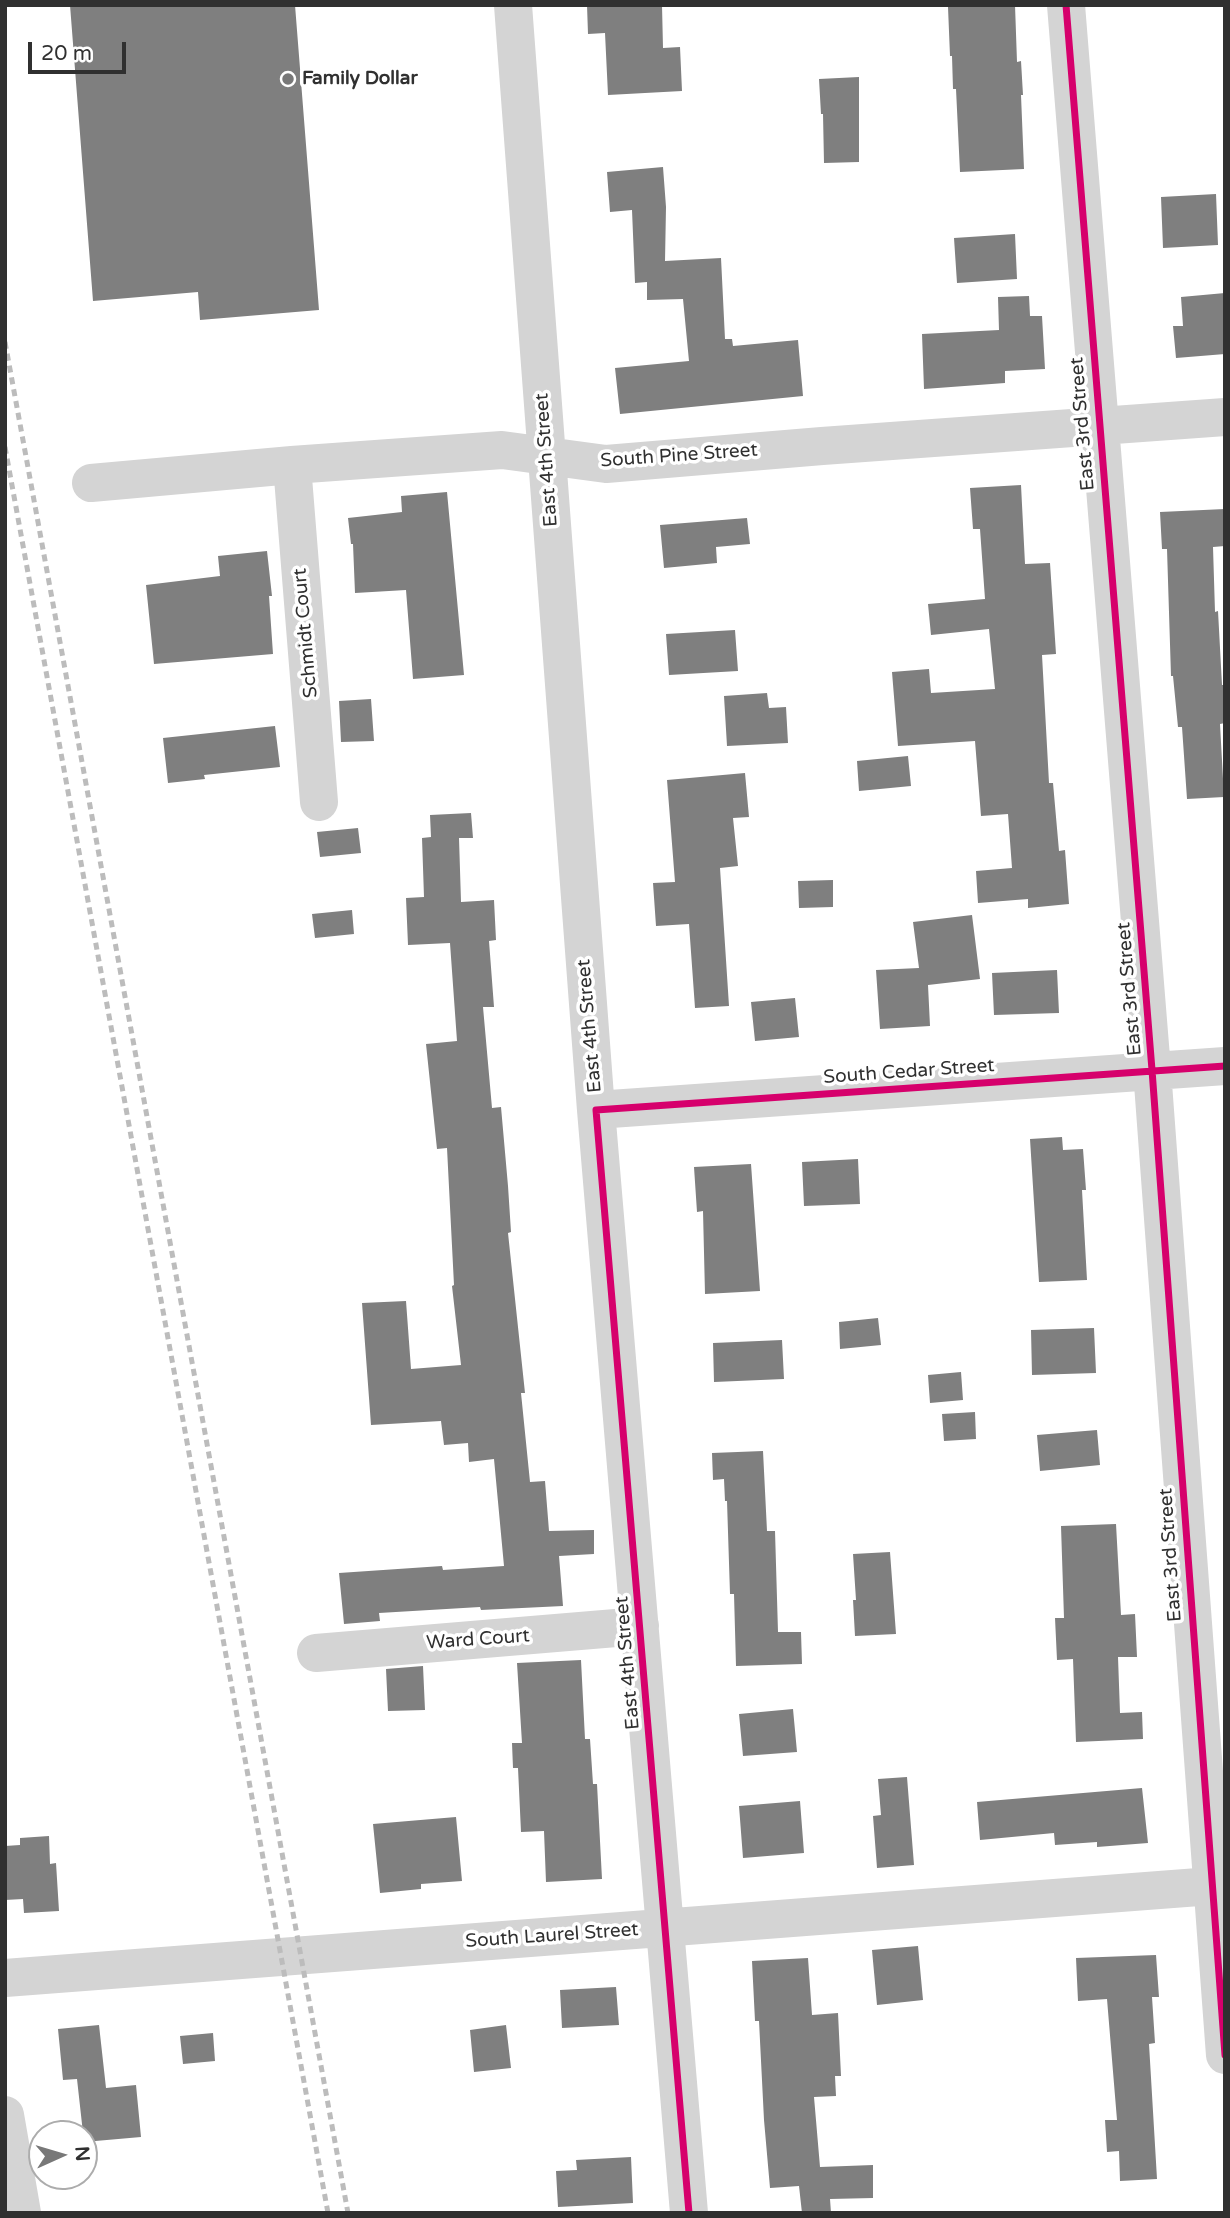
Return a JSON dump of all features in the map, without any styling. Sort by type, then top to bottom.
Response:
[{"type":"street","name":"East 4th Street","points":[[513,5],[596,1110],[689,2213]]},
{"type":"street","name":"East 3rd Street","points":[[1066,5],[1218,1886],[1225,2055]]},
{"type":"street","name":"South Pine Street","points":[[92,483],[502,450],[606,464],[1225,417]]},
{"type":"street","name":"Schmidt Court","points":[[292,465],[319,802]]},
{"type":"street","name":"South Cedar Street","points":[[596,1110],[1225,1066]]},
{"type":"street","name":"Ward Court","points":[[316,1653],[640,1626]]},
{"type":"street","name":"South Laurel Street","points":[[5,1978],[1218,1886]]},
{"type":"street","points":[[5,2115],[22,2213]]},
{"type":"building","points":[[70,5],[295,5],[319,310],[200,320],[198,292],[93,301]]},
{"type":"building","points":[[587,5],[662,5],[663,48],[680,47],[682,91],[608,95],[605,33],[588,34]]},
{"type":"building","points":[[1015,5],[1017,62],[1021,61],[1023,95],[1024,169],[960,172],[948,7]]},
{"type":"building","points":[[859,77],[859,162],[824,163],[819,79]]},
{"type":"building","points":[[663,167],[666,207],[665,261],[721,258],[725,339],[732,339],[733,346],[798,340],[803,396],[620,414],[615,368],[689,361],[683,299],[647,300],[647,282],[635,283],[632,210],[610,212],[607,172]]},
{"type":"building","points":[[1216,194],[1218,245],[1163,248],[1161,197]]},
{"type":"building","points":[[1015,234],[1017,279],[957,283],[954,238]]},
{"type":"building","points":[[1225,293],[1225,354],[1176,358],[1173,326],[1183,326],[1181,297]]},
{"type":"building","points":[[1029,296],[1030,316],[1042,316],[1045,369],[1005,371],[1005,383],[924,389],[922,334],[999,330],[998,297]]},
{"type":"building","points":[[1021,485],[1025,564],[1050,563],[1056,654],[1042,655],[1049,783],[1053,783],[1059,851],[1065,850],[1069,904],[1028,908],[1028,899],[978,903],[976,871],[1012,868],[1008,814],[981,816],[975,741],[898,746],[892,672],[929,669],[931,693],[995,689],[989,629],[931,635],[928,604],[985,599],[980,529],[973,529],[970,488]]},
{"type":"building","points":[[447,492],[464,675],[413,679],[406,590],[355,593],[353,544],[348,518],[402,512],[401,496]]},
{"type":"building","points":[[1225,509],[1225,546],[1213,547],[1215,612],[1218,611],[1222,685],[1225,685],[1225,723],[1220,724],[1224,797],[1187,799],[1182,727],[1178,727],[1171,676],[1167,549],[1162,549],[1160,512]]},
{"type":"building","points":[[747,518],[750,544],[716,547],[717,563],[664,568],[660,525]]},
{"type":"building","points":[[267,551],[272,596],[269,596],[273,654],[154,664],[146,585],[220,576],[218,556]]},
{"type":"building","points":[[735,630],[738,671],[669,675],[666,634]]},
{"type":"building","points":[[767,693],[769,708],[786,707],[788,743],[727,746],[724,696]]},
{"type":"building","points":[[371,699],[374,741],[341,742],[339,701]]},
{"type":"building","points":[[275,726],[280,767],[204,775],[205,779],[168,783],[163,738]]},
{"type":"building","points":[[908,756],[911,786],[859,791],[857,761]]},
{"type":"building","points":[[745,773],[749,817],[733,818],[738,866],[720,868],[729,1006],[695,1008],[689,924],[656,926],[653,883],[675,882],[667,780]]},
{"type":"building","points":[[471,813],[473,838],[459,838],[461,902],[494,900],[496,940],[489,941],[494,1007],[483,1007],[492,1108],[501,1107],[511,1232],[508,1233],[525,1393],[521,1393],[530,1482],[545,1481],[549,1531],[594,1530],[594,1554],[559,1556],[563,1606],[481,1610],[480,1607],[379,1613],[380,1621],[344,1624],[339,1573],[442,1566],[443,1570],[504,1566],[494,1459],[469,1462],[468,1443],[444,1445],[441,1421],[371,1425],[362,1303],[406,1301],[411,1369],[461,1365],[452,1286],[447,1148],[437,1149],[426,1044],[457,1041],[450,943],[408,945],[406,898],[424,897],[422,838],[431,837],[430,815]]},
{"type":"building","points":[[358,828],[361,853],[320,857],[317,832]]},
{"type":"building","points":[[833,880],[833,907],[799,908],[798,881]]},
{"type":"building","points":[[352,910],[354,934],[315,938],[312,914]]},
{"type":"building","points":[[972,915],[980,979],[928,985],[930,1026],[880,1029],[876,970],[919,968],[913,922]]},
{"type":"building","points":[[1057,970],[1059,1013],[994,1015],[992,973]]},
{"type":"building","points":[[795,998],[799,1037],[755,1041],[751,1002]]},
{"type":"building","points":[[1062,1137],[1063,1150],[1083,1149],[1086,1190],[1082,1190],[1087,1280],[1039,1282],[1030,1139]]},
{"type":"building","points":[[858,1159],[860,1204],[804,1206],[802,1162]]},
{"type":"building","points":[[751,1164],[760,1291],[705,1294],[703,1211],[697,1212],[694,1167]]},
{"type":"building","points":[[878,1318],[881,1345],[840,1349],[839,1322]]},
{"type":"building","points":[[1094,1328],[1096,1373],[1032,1375],[1031,1330]]},
{"type":"building","points":[[782,1340],[784,1379],[714,1382],[713,1343]]},
{"type":"building","points":[[961,1372],[963,1400],[930,1403],[928,1375]]},
{"type":"building","points":[[975,1412],[976,1439],[944,1441],[942,1414]]},
{"type":"building","points":[[1097,1430],[1100,1465],[1040,1471],[1037,1435]]},
{"type":"building","points":[[763,1451],[767,1531],[775,1531],[778,1632],[801,1632],[802,1664],[736,1666],[727,1501],[724,1479],[713,1480],[712,1453]]},
{"type":"building","points":[[1116,1524],[1121,1615],[1135,1614],[1137,1657],[1118,1657],[1120,1713],[1142,1712],[1143,1739],[1076,1742],[1073,1659],[1057,1660],[1055,1618],[1064,1618],[1061,1526]]},
{"type":"building","points":[[890,1552],[896,1634],[855,1636],[853,1554]]},
{"type":"building","points":[[581,1660],[585,1739],[590,1739],[593,1784],[597,1784],[602,1879],[546,1882],[544,1831],[521,1832],[518,1768],[513,1768],[512,1743],[522,1743],[517,1663]]},
{"type":"building","points":[[423,1666],[425,1710],[388,1711],[386,1669]]},
{"type":"building","points":[[793,1709],[797,1752],[743,1756],[739,1714]]},
{"type":"building","points":[[907,1777],[914,1865],[877,1868],[873,1816],[881,1815],[878,1779]]},
{"type":"building","points":[[1142,1788],[1148,1843],[1097,1847],[1097,1842],[1055,1845],[1054,1833],[980,1840],[977,1802]]},
{"type":"building","points":[[800,1801],[804,1853],[743,1858],[739,1806]]},
{"type":"building","points":[[456,1817],[462,1881],[421,1884],[421,1889],[380,1893],[373,1824]]},
{"type":"building","points":[[49,1836],[50,1864],[56,1863],[59,1911],[24,1913],[23,1899],[5,1900],[5,1846],[20,1845],[20,1838]]},
{"type":"building","points":[[918,1946],[923,2000],[877,2005],[872,1950]]},
{"type":"building","points":[[1156,1955],[1159,1997],[1152,1997],[1155,2043],[1149,2044],[1157,2179],[1120,2181],[1119,2151],[1107,2152],[1105,2120],[1117,2120],[1107,1999],[1078,2001],[1076,1958]]},
{"type":"building","points":[[808,1958],[812,2015],[838,2013],[841,2076],[835,2076],[836,2096],[814,2097],[820,2167],[873,2165],[873,2198],[830,2199],[831,2213],[802,2213],[799,2186],[770,2188],[759,2021],[755,2021],[752,1961]]},
{"type":"building","points":[[616,1987],[619,2025],[562,2028],[560,1990]]},
{"type":"building","points":[[99,2025],[106,2088],[136,2085],[141,2137],[98,2141],[98,2120],[82,2120],[77,2079],[63,2080],[58,2029]]},
{"type":"building","points":[[506,2025],[511,2068],[474,2072],[470,2030]]},
{"type":"building","points":[[213,2033],[215,2061],[183,2064],[180,2036]]},
{"type":"building","points":[[631,2157],[633,2203],[558,2207],[556,2171],[577,2170],[576,2160]]},
{"type":"railway","points":[[5,342],[348,2213]]},
{"type":"railway","points":[[5,447],[328,2213]]},
{"type":"cycle path","points":[[1066,5],[1152,1070],[1225,2055]]},
{"type":"cycle path","points":[[689,2213],[596,1110],[1225,1066]]},
{"type":"place","name":"Family Dollar","points":[[288,79]]}]
